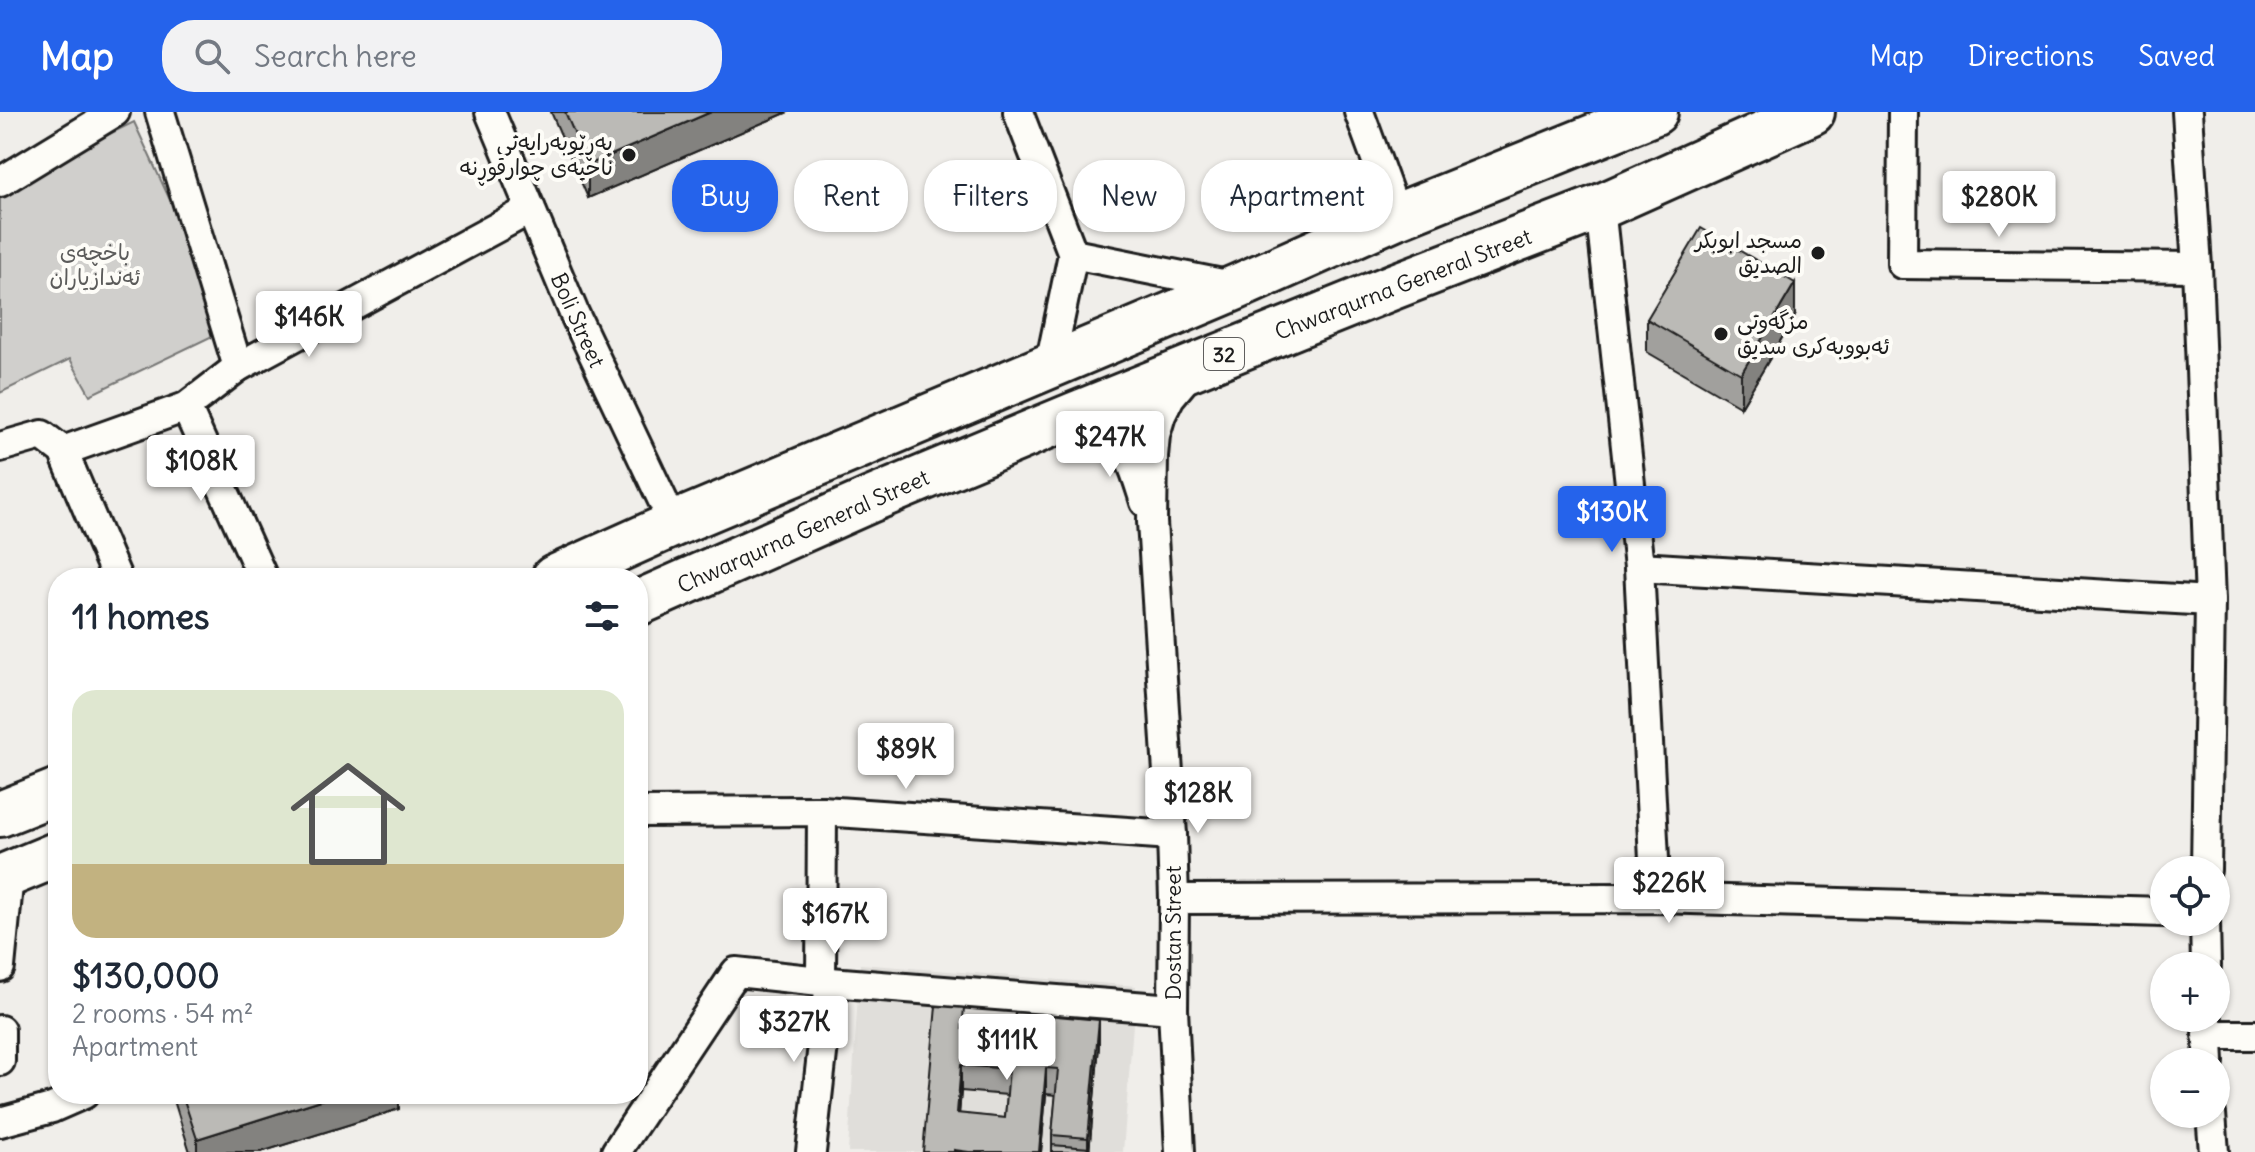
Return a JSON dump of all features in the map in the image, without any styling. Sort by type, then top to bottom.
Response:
[{"type":"highway","name":"Chwarqurna General Street","points":[[655,595],[870,500],[1074,415],[1600,207],[1812,112]]},
{"type":"highway","points":[[576,568],[1397,216],[1648,113]]},
{"type":"highway","points":[[655,595],[662,530]]},
{"type":"highway","points":[[0,814],[48,795]]},
{"type":"highway","points":[[4,876],[48,858]]},
{"type":"street","points":[[0,182],[115,112]]},
{"type":"street","name":"Boli Street","points":[[490,112],[662,530]]},
{"type":"street","points":[[1018,112],[1073,254],[1050,365]]},
{"type":"street","points":[[1359,112],[1397,216]]},
{"type":"street","points":[[1903,112],[1902,264],[2197,267]]},
{"type":"street","points":[[2187,112],[2197,267],[2210,601],[2206,856]]},
{"type":"street","points":[[164,114],[238,367]]},
{"type":"street","points":[[1600,207],[1639,567],[1656,898]]},
{"type":"street","points":[[63,451],[186,407],[238,367],[531,209]]},
{"type":"street","points":[[1073,254],[1237,287]]},
{"type":"street","name":"Dostan Street","points":[[1180,1152],[1173,1009],[1172,835],[1152,522],[1153,456],[1161,415],[1170,397],[1197,365]]},
{"type":"street","points":[[186,407],[258,568]]},
{"type":"street","name":"Dostan Street","points":[[1074,415],[1095,420],[1121,442],[1129,455],[1152,522]]},
{"type":"street","points":[[0,447],[42,435],[63,451],[113,568]]},
{"type":"street","points":[[1639,567],[2210,601]]},
{"type":"street","points":[[648,812],[822,811],[1172,835]]},
{"type":"street","points":[[811,1152],[825,981],[822,811]]},
{"type":"street","points":[[0,967],[4,876]]},
{"type":"street","points":[[1174,899],[1656,898],[2150,912]]},
{"type":"street","points":[[616,1152],[736,972],[1173,1009]]},
{"type":"street","points":[[0,1030],[0,1061]]},
{"type":"street","points":[[2208,1038],[2255,1035]]},
{"type":"street","points":[[0,1122],[61,1104]]},
{"type":"street","points":[[2212,1128],[2214,1152]]},
{"type":"shaded area","points":[[860,964],[1136,986],[1123,1152],[848,1152]]},
{"type":"green space","name":"باخچەی ئەندازیاران","points":[[134,122],[229,328],[90,395],[70,359],[0,393],[0,187]]},
{"type":"building","points":[[565,112],[711,112],[588,165]]},
{"type":"building","name":"مزگەوتی ئەبووبەکری سدیق","points":[[1701,228],[1795,283],[1741,374],[1647,319]]},
{"type":"building","points":[[936,1006],[964,1008],[962,1029],[1013,1034],[1015,1012],[1099,1020],[1088,1138],[1052,1135],[1058,1069],[1046,1068],[1039,1152],[923,1152]],"holes":[[[961,1065],[1009,1069],[1005,1118],[957,1113]]]},
{"type":"building","points":[[185,1104],[308,1104],[197,1139]]},
{"type":"building","points":[[1052,1145],[1089,1148],[1088,1152],[1052,1152]]},
{"type":"place","name":"بەڕێوبەرایەتی ناحیەی چوارقوڕنە","points":[[629,155]]},
{"type":"place","name":"مسجد ابوبكر الصديق","points":[[1818,253]]},
{"type":"place","name":"مزگەوتی ئەبووبەکری سدیق","points":[[1721,334]]}]
